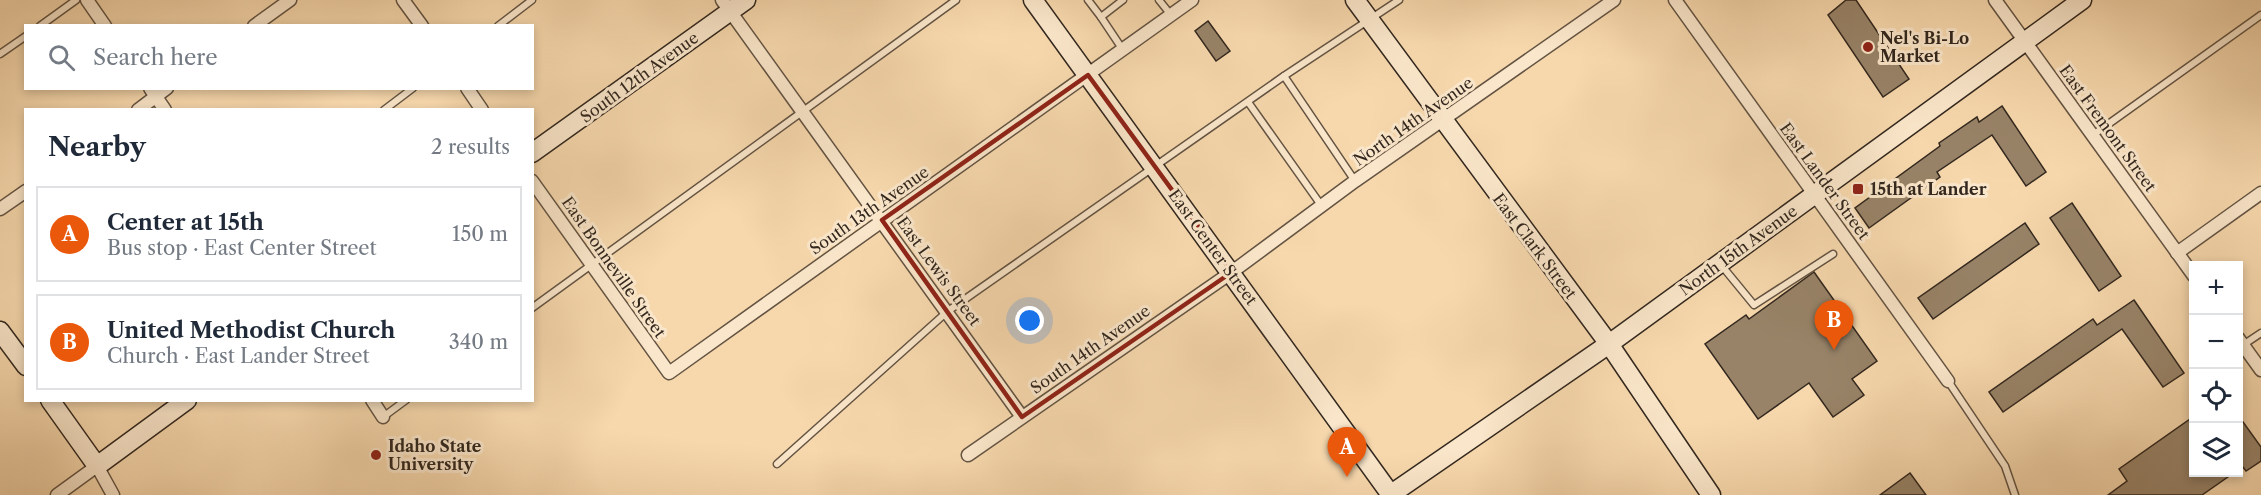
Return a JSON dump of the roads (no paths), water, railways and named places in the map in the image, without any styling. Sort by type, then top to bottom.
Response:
[{"type":"street","points":[[87,0],[104,24]]},
{"type":"street","points":[[257,24],[290,0]]},
{"type":"street","points":[[404,0],[421,24]]},
{"type":"street","name":"South 12th Avenue","points":[[534,151],[726,5],[746,0]]},
{"type":"street","name":"East Center Street","points":[[1033,0],[1232,272],[1390,495]]},
{"type":"street","name":"South 13th Avenue","points":[[669,373],[1192,0]]},
{"type":"street","name":"East Clark Street","points":[[1355,0],[1442,122],[1609,344],[1711,495]]},
{"type":"street","name":"North 14th Avenue","points":[[1232,272],[1355,181],[1614,0]]},
{"type":"street","name":"East Lander Street","points":[[1675,0],[1948,381]]},
{"type":"street","name":"East Fremont Street","points":[[1995,0],[2189,270]]},
{"type":"street","name":"North 15th Avenue","points":[[1390,495],[1609,344],[2082,0]]},
{"type":"street","name":"East Lewis Street","points":[[726,5],[1022,417]]},
{"type":"street","points":[[468,90],[481,108]]},
{"type":"street","points":[[140,108],[153,93],[164,108]]},
{"type":"street","name":"East Bonneville Street","points":[[534,184],[669,373]]},
{"type":"street","points":[[0,209],[24,192]]},
{"type":"street","points":[[2177,253],[2261,194]]},
{"type":"street","name":"South 14th Avenue","points":[[968,455],[1232,272]]},
{"type":"street","points":[[0,331],[24,363]]},
{"type":"street","points":[[2243,345],[2261,370]]},
{"type":"street","points":[[51,402],[97,466],[113,495]]},
{"type":"street","points":[[57,495],[184,402]]},
{"type":"street","points":[[373,402],[383,417]]},
{"type":"lane","points":[[43,24],[76,0]]},
{"type":"lane","points":[[501,24],[532,0]]},
{"type":"lane","points":[[534,307],[956,0]]},
{"type":"lane","points":[[1088,0],[1123,50]]},
{"type":"lane","points":[[1101,17],[1123,0]]},
{"type":"lane","points":[[1159,0],[1171,15]]},
{"type":"lane","points":[[777,464],[948,311],[1284,76],[1399,0]]},
{"type":"lane","points":[[2092,135],[2261,15]]},
{"type":"lane","points":[[0,54],[24,37]]},
{"type":"lane","points":[[1284,76],[1355,181]]},
{"type":"lane","points":[[387,108],[410,90]]},
{"type":"lane","points":[[1248,102],[1322,206]]},
{"type":"lane","points":[[1720,263],[1754,305],[1833,254]]},
{"type":"lane","points":[[2243,341],[2261,333]]},
{"type":"lane","points":[[1948,381],[2005,466],[2015,495]]},
{"type":"lane","points":[[383,417],[403,402]]},
{"type":"place","name":"Nel's Bi-Lo Market","points":[[1868,47]]},
{"type":"place","name":"15th at Lander","points":[[1858,189]]},
{"type":"place","name":"United Methodist Church","points":[[1834,350]]},
{"type":"place","name":"Idaho State University","points":[[376,455]]},
{"type":"place","name":"Center at 15th","points":[[1347,477]]}]
